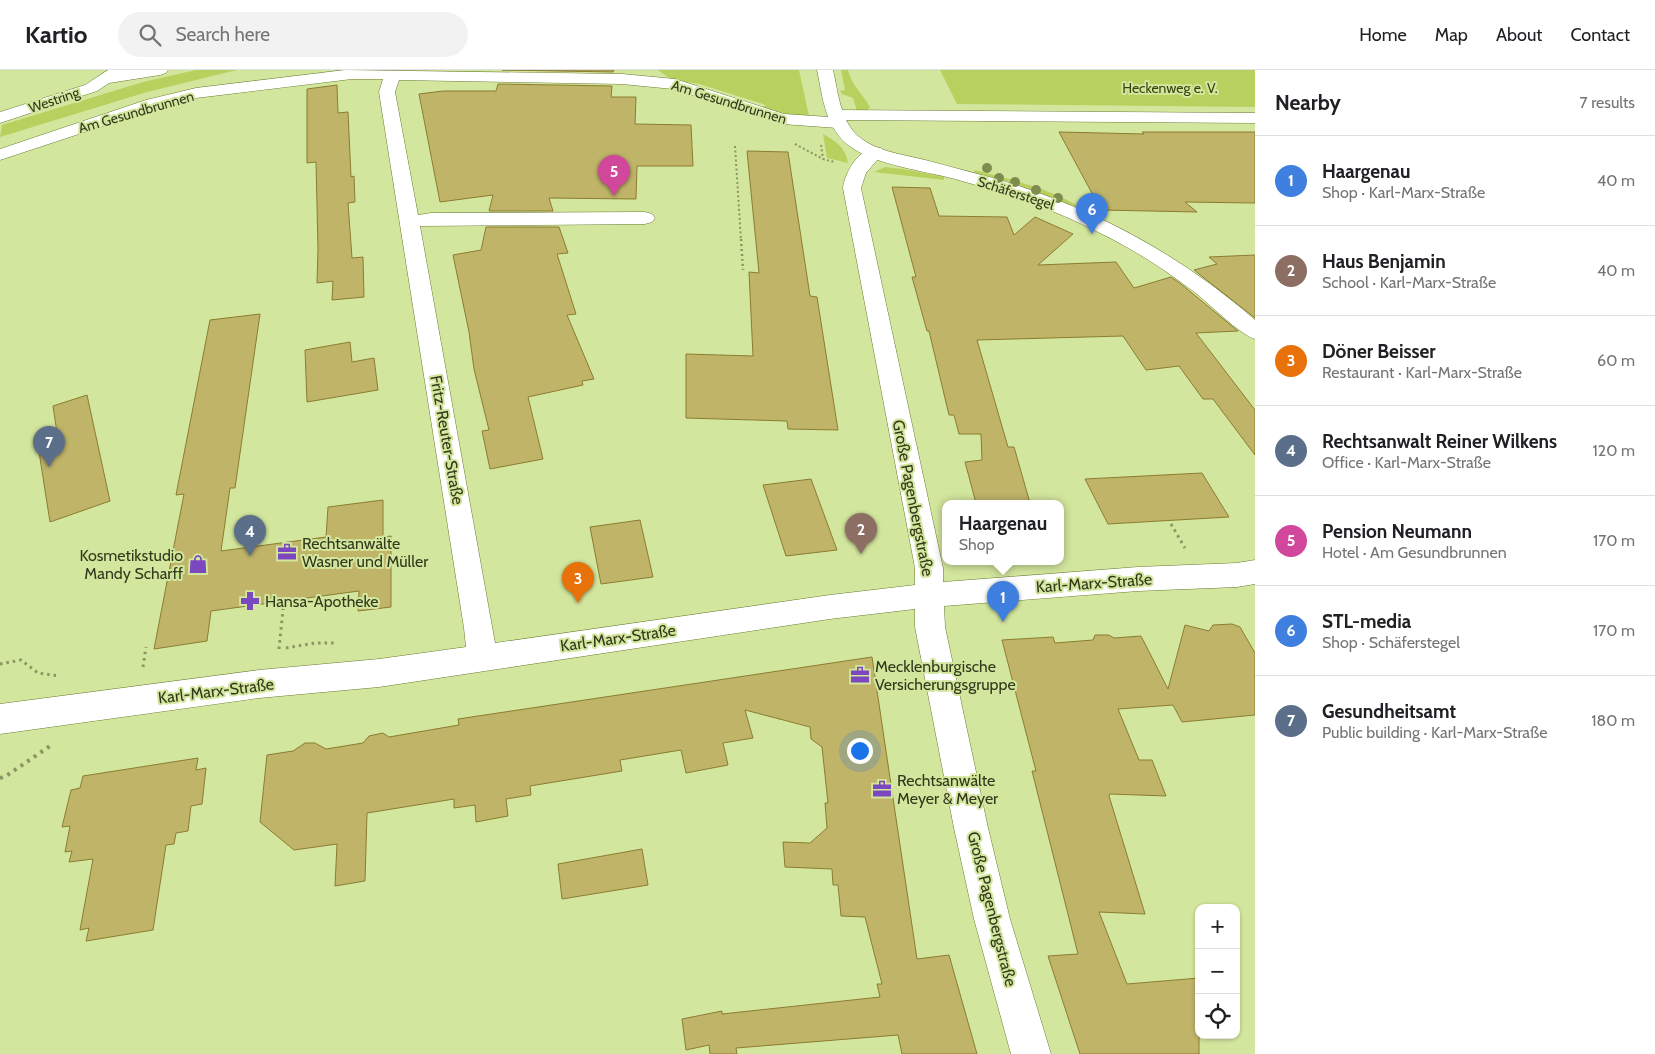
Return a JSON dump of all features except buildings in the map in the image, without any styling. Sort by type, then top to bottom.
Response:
[{"type":"street","name":"Westring","points":[[0,118],[72,95],[113,75],[160,70]]},
{"type":"street","name":"Schäferstegel","points":[[826,70],[837,119],[852,140],[875,152],[1006,188],[1048,202],[1101,225],[1139,245],[1189,278],[1215,297],[1255,332]]},
{"type":"street","name":"Am Gesundbrunnen","points":[[0,154],[120,114],[175,98],[246,86],[340,75],[660,81],[693,89],[782,119],[1255,118]]},
{"type":"street","name":"Fritz-Reuter-Straße","points":[[393,75],[387,92],[479,628],[481,658]]},
{"type":"street","name":"Große Pagenbergstraße","points":[[875,152],[859,169],[853,180],[852,188],[929,568],[930,627],[992,919],[1031,1054]]},
{"type":"street","points":[[409,222],[431,219],[645,218]]},
{"type":"street","name":"Karl-Marx-Straße","points":[[0,720],[259,684],[378,673],[820,608],[930,595],[1138,579],[1249,574]]},
{"type":"path","points":[[793,143],[823,159]]},
{"type":"path","points":[[735,146],[743,270]]},
{"type":"path","points":[[1171,524],[1188,553]]},
{"type":"path","points":[[279,649],[284,600]]},
{"type":"path","points":[[143,667],[146,647]]},
{"type":"green space","points":[[196,70],[237,70],[147,92],[0,137],[2,125],[143,82]]},
{"type":"green space","points":[[658,70],[799,70],[809,116],[787,114],[761,108],[766,105],[699,84],[672,80]]},
{"type":"green space","points":[[841,70],[848,70],[855,85],[870,107],[867,110],[857,111],[853,98],[842,94],[840,91],[845,90]]},
{"type":"green space","name":"Heckenweg e. V.","points":[[940,70],[1255,70],[1255,107],[957,104]]},
{"type":"green space","points":[[823,134],[840,145],[848,163],[827,158]]},
{"type":"green space","points":[[885,167],[944,177],[944,180],[874,172]]},
{"type":"green space","points":[[975,170],[1045,190],[1082,209],[1010,182],[975,173]]},
{"type":"place","name":"Pension Neumann","points":[[614,196]]},
{"type":"place","name":"STL-media","points":[[1092,234]]},
{"type":"place","name":"Gesundheitsamt","points":[[49,467]]},
{"type":"place","name":"Rechtsanwälte Wasner und Müller","points":[[287,552]]},
{"type":"place","name":"Haus Benjamin","points":[[861,554]]},
{"type":"place","name":"Rechtsanwalt Reiner Wilkens","points":[[250,556]]},
{"type":"place","name":"Kosmetikstudio Mandy Scharff","points":[[198,564]]},
{"type":"place","name":"Hansa-Apotheke","points":[[250,601]]},
{"type":"place","name":"Döner Beisser","points":[[578,603]]},
{"type":"place","name":"Haargenau","points":[[1003,622]]},
{"type":"place","name":"Mecklenburgische Versicherungsgruppe","points":[[860,675]]},
{"type":"place","name":"Rechtsanwälte Meyer & Meyer","points":[[882,789]]}]
